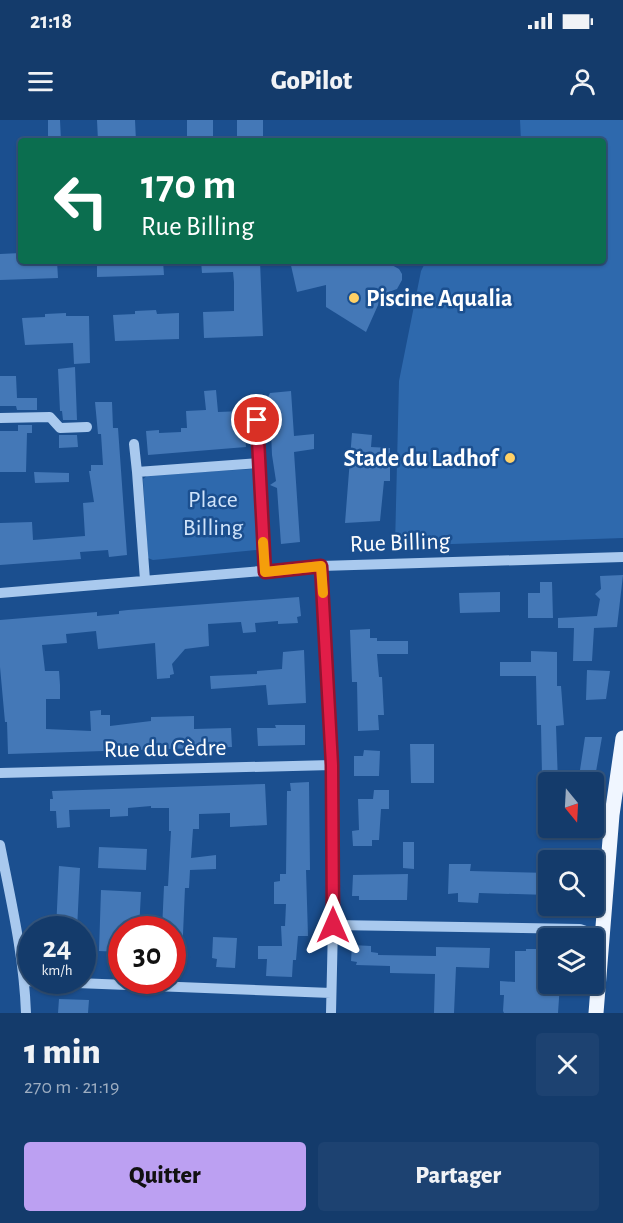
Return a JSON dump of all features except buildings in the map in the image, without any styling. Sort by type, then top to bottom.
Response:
[{"type":"main road","points":[[601,928],[612,815],[623,738]]},
{"type":"main road","points":[[596,1013],[597,994]]},
{"type":"street","points":[[0,418],[50,417],[60,428],[87,427]]},
{"type":"street","points":[[257,420],[265,572]]},
{"type":"street","points":[[134,444],[145,580]]},
{"type":"street","points":[[137,472],[259,463]]},
{"type":"street","name":"Rue Billing","points":[[0,593],[321,566],[623,557]]},
{"type":"street","points":[[321,566],[332,765],[331,1013]]},
{"type":"street","name":"Rue du Cèdre","points":[[0,773],[332,765]]},
{"type":"street","points":[[0,845],[18,943]]},
{"type":"street","points":[[333,925],[538,928]]},
{"type":"street","points":[[96,984],[331,993]]},
{"type":"street","points":[[25,994],[26,1013]]},
{"type":"green space","name":"Stade du Ladhof","points":[[520,120],[623,120],[623,538],[395,546],[399,381],[421,271],[424,264],[606,264],[606,138],[521,138]]},
{"type":"green space","name":"Place Billing","points":[[253,469],[255,472],[257,550],[153,560],[148,558],[143,479],[148,475]]},
{"type":"slow traffic","points":[[263,542],[265,572],[321,566],[323,593]]},
{"type":"place","name":"Piscine Aqualia","points":[[354,298]]},
{"type":"place","name":"Stade du Ladhof","points":[[510,458]]},
{"type":"route","points":[[257,420],[265,572],[321,566],[332,765],[333,925]]}]
